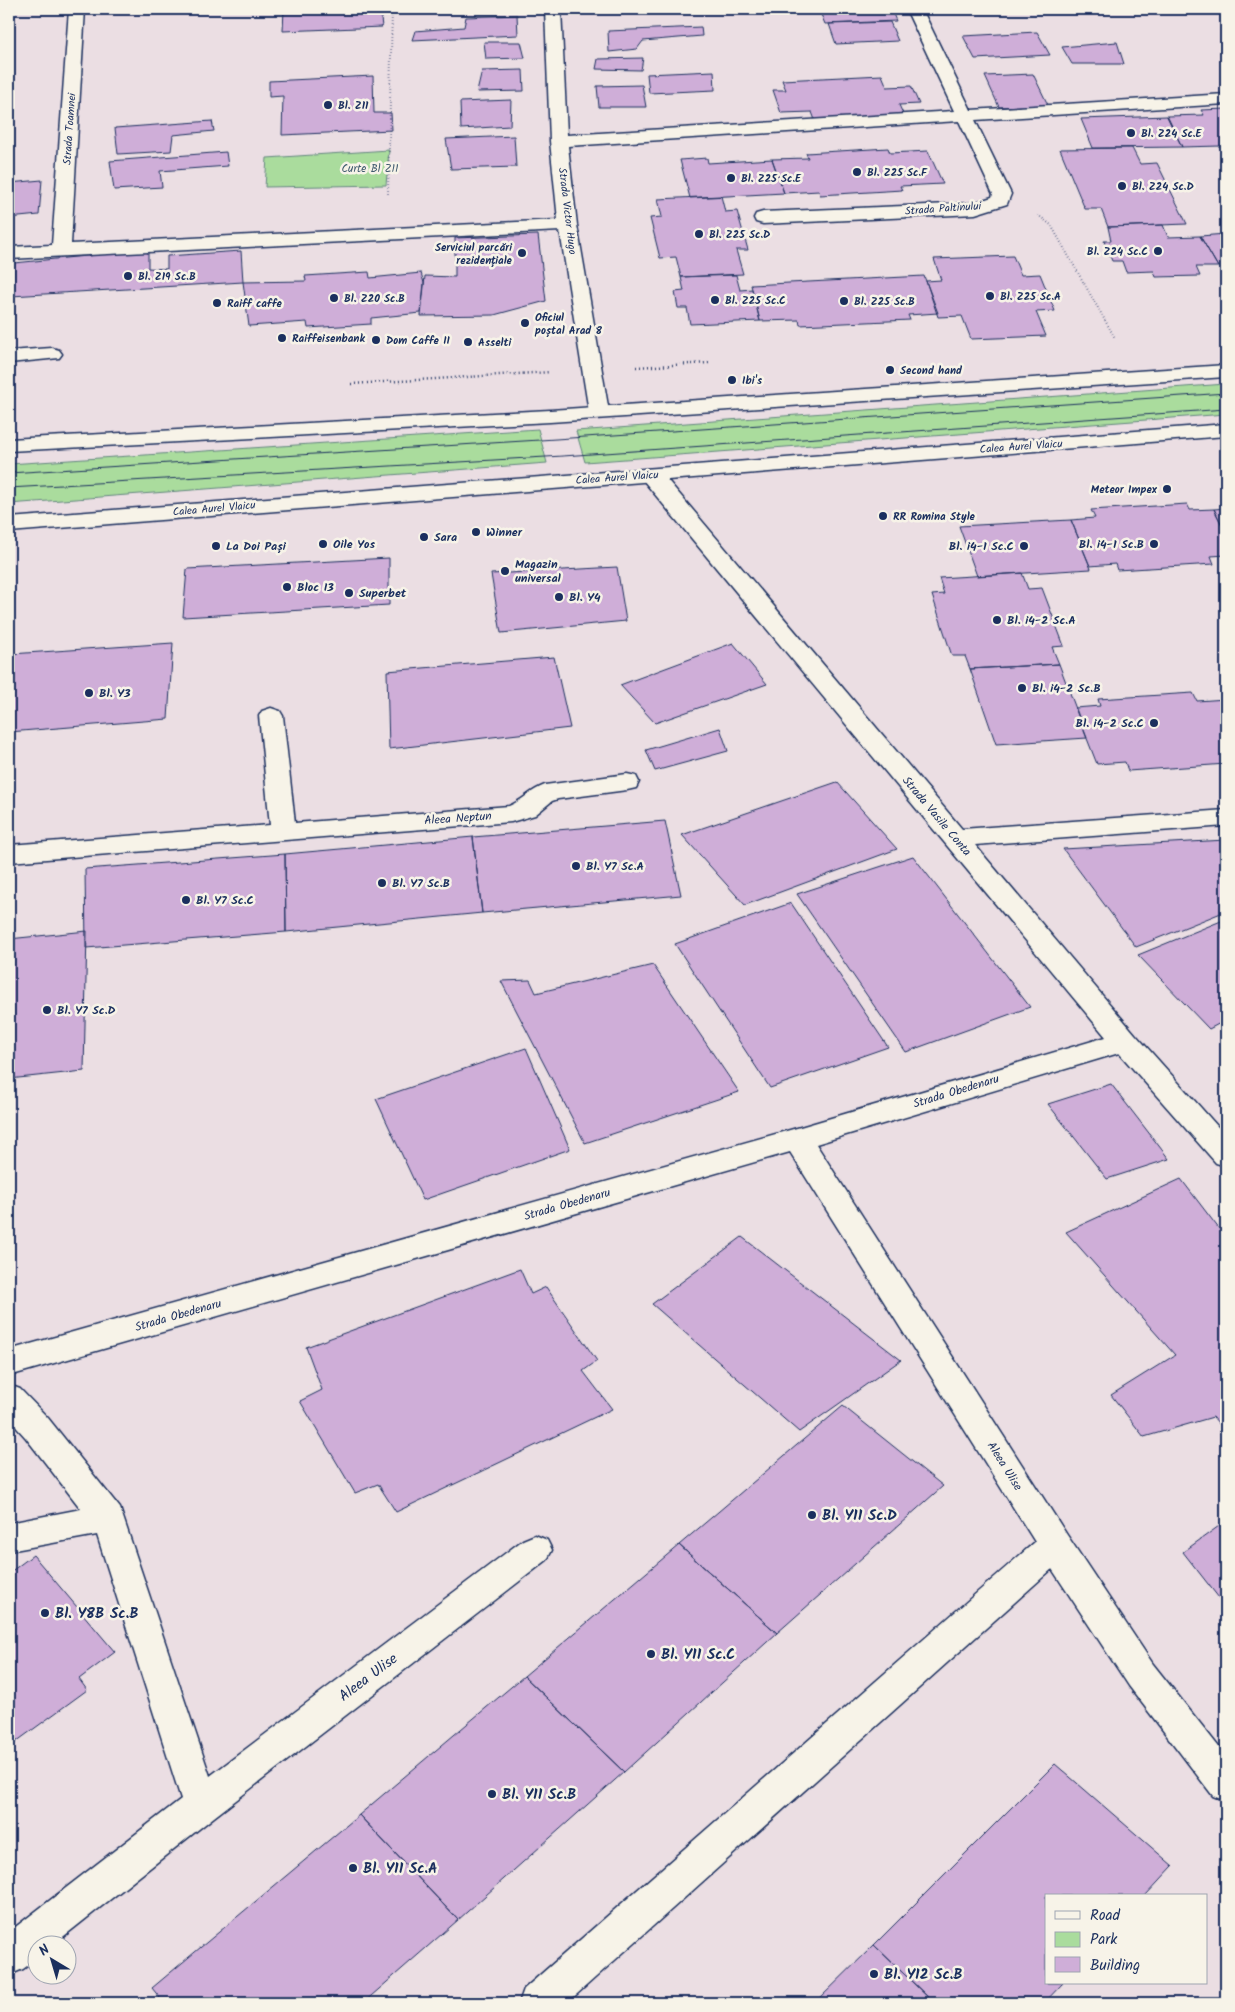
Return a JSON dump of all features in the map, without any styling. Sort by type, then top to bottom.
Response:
[{"type":"street","name":"Strada Toamnei","points":[[61,250],[77,9]]},
{"type":"street","name":"Strada Victor Hugo","points":[[553,9],[559,141],[568,225],[599,412]]},
{"type":"street","points":[[914,9],[1002,194],[1000,200]]},
{"type":"street","points":[[559,141],[964,116],[1026,110],[1226,99]]},
{"type":"street","name":"Strada Paltinului","points":[[763,218],[975,208],[1000,200]]},
{"type":"street","points":[[9,253],[388,232],[568,225]]},
{"type":"street","points":[[9,357],[52,354]]},
{"type":"street","points":[[9,445],[599,412],[1226,371]]},
{"type":"street","name":"Calea Aurel Vlaicu","points":[[9,525],[1226,430]]},
{"type":"street","name":"Strada Vasile Conta","points":[[651,475],[1125,1041],[1226,1155]]},
{"type":"street","points":[[271,716],[283,831]]},
{"type":"street","name":"Aleea Neptun","points":[[9,854],[511,814],[526,808],[543,795],[554,791],[627,782]]},
{"type":"street","points":[[956,838],[1226,818]]},
{"type":"street","name":"Strada Obedenaru","points":[[9,1363],[798,1139],[1125,1041]]},
{"type":"street","name":"Aleea Ulise","points":[[798,1139],[1055,1545],[1142,1675],[1226,1784]]},
{"type":"street","points":[[9,1398],[37,1428],[108,1518],[201,1805]]},
{"type":"street","points":[[9,1537],[108,1518]]},
{"type":"street","points":[[538,2003],[1055,1545]]},
{"type":"street","name":"Aleea Ulise","points":[[9,1956],[201,1805],[535,1550]]},
{"type":"path","points":[[388,232],[392,9]]},
{"type":"path","points":[[1000,200],[1039,215],[1051,225],[1116,339]]},
{"type":"green space","name":"Curte Bl Z11","points":[[389,150],[386,185],[265,187],[267,158]]},
{"type":"green space","points":[[1226,384],[1226,414],[585,462],[576,431]]},
{"type":"green space","points":[[538,429],[547,463],[9,504],[9,464]]},
{"type":"building","points":[[284,9],[380,10],[382,27],[283,31]]},
{"type":"building","points":[[852,9],[891,9],[896,21],[825,24],[820,12],[853,11]]},
{"type":"building","points":[[517,15],[518,35],[412,40],[415,31],[464,27],[466,17]]},
{"type":"building","points":[[890,22],[898,41],[836,44],[829,24]]},
{"type":"building","points":[[701,27],[702,36],[643,41],[637,49],[609,52],[608,31]]},
{"type":"building","points":[[1037,32],[1050,55],[975,59],[963,36]]},
{"type":"building","points":[[484,42],[521,42],[525,58],[486,59]]},
{"type":"building","points":[[1117,42],[1124,64],[1072,64],[1062,47]]},
{"type":"building","points":[[643,58],[641,70],[596,69],[598,59]]},
{"type":"building","points":[[523,70],[524,91],[477,92],[482,71]]},
{"type":"building","points":[[714,71],[715,90],[649,93],[647,74]]},
{"type":"building","points":[[1033,74],[1048,105],[999,107],[985,76]]},
{"type":"building","points":[[882,75],[887,87],[911,86],[919,104],[899,105],[904,116],[815,120],[812,112],[781,113],[773,90],[786,90],[782,80]]},
{"type":"building","name":"Bl. Z11","points":[[373,76],[374,113],[391,113],[392,130],[282,135],[283,96],[269,97],[269,81]]},
{"type":"building","points":[[642,85],[646,107],[599,107],[597,86]]},
{"type":"building","points":[[511,100],[510,126],[461,129],[460,102]]},
{"type":"building","points":[[1226,109],[1226,150],[1223,150],[1220,146],[1182,147],[1167,116],[1204,115],[1201,110]]},
{"type":"building","name":"Bl. Z24 Sc.E","points":[[1167,116],[1182,147],[1093,148],[1081,119]]},
{"type":"building","points":[[212,121],[214,131],[173,135],[171,151],[118,154],[115,128]]},
{"type":"building","points":[[514,136],[516,167],[451,169],[446,139]]},
{"type":"building","name":"Bl. Z25 Sc.F","points":[[888,148],[890,153],[928,151],[943,184],[900,186],[902,190],[820,195],[819,191],[784,193],[772,159],[808,158],[806,153]]},
{"type":"building","name":"Bl. Z24 Sc.D","points":[[1132,148],[1140,164],[1157,163],[1187,224],[1108,227],[1101,209],[1085,209],[1060,149]]},
{"type":"building","points":[[226,152],[228,166],[160,171],[162,187],[114,190],[110,161]]},
{"type":"building","name":"Bl. Z25 Sc.E","points":[[707,158],[708,163],[772,159],[784,193],[690,198],[680,160]]},
{"type":"building","points":[[42,180],[39,215],[9,218],[9,183]]},
{"type":"building","name":"Bl. Z25 Sc.D","points":[[721,196],[725,212],[737,211],[748,250],[736,250],[743,274],[681,277],[676,257],[660,258],[650,218],[662,217],[658,199]]},
{"type":"building","name":"Bl. Z24 Sc.C","points":[[1163,225],[1168,237],[1200,236],[1218,267],[1196,267],[1200,276],[1156,277],[1154,271],[1126,272],[1122,261],[1112,261],[1104,241],[1111,241],[1108,227]]},
{"type":"building","points":[[1226,234],[1226,266],[1218,267],[1200,236]]},
{"type":"building","name":"Bl. Z20 Sc.B","points":[[538,235],[546,301],[494,315],[421,316],[425,276],[455,277],[455,238]]},
{"type":"building","name":"Bl. Z19 Sc.B","points":[[148,250],[148,268],[167,269],[167,256],[241,251],[243,282],[11,296],[14,263]]},
{"type":"building","name":"Bl. Z25 Sc.A","points":[[1013,256],[1021,275],[1040,274],[1055,311],[1036,312],[1046,336],[971,339],[962,316],[938,317],[926,281],[941,280],[934,259]]},
{"type":"building","points":[[9,263],[14,263],[11,296],[9,296]]},
{"type":"building","name":"Bl. Z20 Sc.B","points":[[369,272],[370,278],[421,273],[424,283],[421,313],[371,318],[371,324],[308,328],[307,322],[249,326],[243,282],[306,281],[305,276]]},
{"type":"building","name":"Bl. Z25 Sc.C","points":[[736,275],[740,290],[752,289],[760,321],[690,324],[687,308],[678,308],[675,292],[684,291],[681,277]]},
{"type":"building","name":"Bl. Z25 Sc.B","points":[[924,276],[938,313],[908,315],[910,320],[800,325],[799,320],[760,321],[751,285]]},
{"type":"building","name":"Bl. i4-1 Sc.B","points":[[1187,504],[1190,510],[1214,509],[1226,533],[1226,555],[1211,556],[1214,564],[1117,570],[1115,564],[1090,566],[1071,520],[1095,518],[1091,510]]},
{"type":"building","points":[[1226,508],[1226,533],[1214,509]]},
{"type":"building","name":"Bl. i4-1 Sc.C","points":[[1071,520],[1091,569],[977,576],[959,526]]},
{"type":"building","name":"Bloc I3","points":[[389,558],[389,605],[183,617],[187,569]]},
{"type":"building","name":"Bl. Y4","points":[[617,567],[626,621],[501,633],[491,574]]},
{"type":"building","name":"Bl. i4-2 Sc.A","points":[[1022,573],[1028,589],[1042,588],[1064,646],[1052,647],[1059,664],[970,669],[965,656],[952,656],[932,595],[944,594],[939,578]]},
{"type":"building","name":"Bl. Y3","points":[[173,643],[168,719],[9,732],[9,666],[11,654]]},
{"type":"building","points":[[733,643],[767,684],[655,723],[620,685]]},
{"type":"building","points":[[554,657],[570,728],[389,749],[387,671]]},
{"type":"building","name":"Bl. i4-2 Sc.B","points":[[1059,664],[1087,738],[996,744],[970,669]]},
{"type":"building","name":"Bl. i4-2 Sc.C","points":[[1193,693],[1197,701],[1226,699],[1226,764],[1128,771],[1125,762],[1097,764],[1075,708],[1100,706],[1098,699]]},
{"type":"building","points":[[720,728],[728,751],[655,771],[646,750]]},
{"type":"building","points":[[837,782],[897,849],[745,905],[682,835]]},
{"type":"building","name":"Bl. Y7 Sc.A","points":[[665,821],[681,895],[482,913],[473,837]]},
{"type":"building","name":"Bl. Y7 Sc.B","points":[[473,837],[482,913],[286,932],[285,854]]},
{"type":"building","points":[[1226,840],[1226,911],[1136,947],[1063,849]]},
{"type":"building","name":"Bl. Y7 Sc.C","points":[[285,854],[286,932],[86,948],[85,869]]},
{"type":"building","points":[[913,856],[1030,1007],[906,1052],[797,894]]},
{"type":"building","points":[[791,903],[888,1047],[770,1088],[675,944]]},
{"type":"building","points":[[1226,919],[1226,1020],[1209,1029],[1138,955]]},
{"type":"building","name":"Bl. Y7 Sc.D","points":[[87,931],[84,1071],[9,1079],[9,939]]},
{"type":"building","points":[[653,965],[739,1092],[585,1143],[501,981],[530,980],[536,993]]},
{"type":"building","points":[[526,1048],[570,1149],[423,1200],[376,1099]]},
{"type":"building","points":[[1111,1084],[1169,1159],[1107,1179],[1048,1104]]},
{"type":"building","points":[[1181,1179],[1226,1238],[1226,1432],[1213,1417],[1144,1437],[1111,1395],[1175,1355],[1066,1232]]},
{"type":"building","points":[[742,1237],[901,1360],[799,1432],[652,1304]]},
{"type":"building","points":[[520,1269],[531,1294],[546,1287],[597,1361],[583,1371],[612,1409],[396,1512],[378,1484],[355,1493],[300,1401],[322,1390],[306,1347]]},
{"type":"building","name":"Bl. Y11 Sc.D","points":[[843,1406],[943,1486],[777,1633],[679,1545]]},
{"type":"building","points":[[1226,1521],[1226,1607],[1183,1552]]},
{"type":"building","name":"Bl. Y11 Sc.C","points":[[679,1545],[777,1633],[624,1772],[524,1676]]},
{"type":"building","name":"Bl. Y8B Sc.B","points":[[33,1555],[115,1652],[79,1679],[87,1690],[9,1747],[9,1573]]},
{"type":"building","name":"Bl. Y11 Sc.B","points":[[524,1676],[624,1772],[458,1920],[359,1815]]},
{"type":"building","points":[[1055,1764],[1173,1866],[1147,1894],[1045,1894],[1045,1984],[1062,1984],[1044,2003],[934,2003],[874,1945]]},
{"type":"building","name":"Bl. Y11 Sc.A","points":[[359,1815],[458,1920],[363,2003],[164,2003],[152,1988]]},
{"type":"building","name":"Bl. Y12 Sc.B","points":[[874,1945],[934,2003],[815,2003]]},
{"type":"tram line","points":[[9,473],[556,439],[1226,393]]},
{"type":"tram line","points":[[9,488],[563,456],[1226,409]]},
{"type":"place","name":"Bl. Z11","points":[[328,105]]},
{"type":"place","name":"Bl. Z24 Sc.E","points":[[1131,133]]},
{"type":"place","name":"Bl. Z25 Sc.F","points":[[857,172]]},
{"type":"place","name":"Bl. Z25 Sc.E","points":[[731,178]]},
{"type":"place","name":"Bl. Z24 Sc.D","points":[[1122,186]]},
{"type":"place","name":"Bl. Z25 Sc.D","points":[[699,234]]},
{"type":"place","name":"Bl. Z24 Sc.C","points":[[1158,251]]},
{"type":"place","name":"Serviciul parcări rezidențiale","points":[[522,253]]},
{"type":"place","name":"Bl. Z19 Sc.B","points":[[128,276]]},
{"type":"place","name":"Bl. Z25 Sc.A","points":[[990,296]]},
{"type":"place","name":"Bl. Z20 Sc.B","points":[[334,298]]},
{"type":"place","name":"Bl. Z25 Sc.C","points":[[715,300]]},
{"type":"place","name":"Bl. Z25 Sc.B","points":[[844,301]]},
{"type":"place","name":"Raiff caffe","points":[[217,303]]},
{"type":"place","name":"Oficiul poștal Arad 8","points":[[525,323]]},
{"type":"place","name":"Raiffeisenbank","points":[[282,338]]},
{"type":"place","name":"Dom Caffe II","points":[[376,340]]},
{"type":"place","name":"Asselti","points":[[468,342]]},
{"type":"place","name":"Second hand","points":[[890,370]]},
{"type":"place","name":"Ibi's","points":[[732,380]]},
{"type":"place","name":"Meteor Impex","points":[[1167,489]]},
{"type":"place","name":"RR Romina Style","points":[[883,516]]},
{"type":"place","name":"Winner","points":[[476,532]]},
{"type":"place","name":"Sara","points":[[424,537]]},
{"type":"place","name":"Oile Yos","points":[[323,544]]},
{"type":"place","name":"Bl. i4-1 Sc.B","points":[[1154,544]]},
{"type":"place","name":"La Doi Pași","points":[[216,546]]},
{"type":"place","name":"Bl. i4-1 Sc.C","points":[[1024,546]]},
{"type":"place","name":"Magazin universal","points":[[505,571]]},
{"type":"place","name":"Bloc I3","points":[[287,587]]},
{"type":"place","name":"Superbet","points":[[349,593]]},
{"type":"place","name":"Bl. Y4","points":[[559,597]]},
{"type":"place","name":"Bl. i4-2 Sc.A","points":[[997,620]]},
{"type":"place","name":"Bl. i4-2 Sc.B","points":[[1022,688]]},
{"type":"place","name":"Bl. Y3","points":[[89,693]]},
{"type":"place","name":"Bl. i4-2 Sc.C","points":[[1154,723]]},
{"type":"place","name":"Bl. Y7 Sc.A","points":[[576,866]]},
{"type":"place","name":"Bl. Y7 Sc.B","points":[[382,883]]},
{"type":"place","name":"Bl. Y7 Sc.C","points":[[186,900]]},
{"type":"place","name":"Bl. Y7 Sc.D","points":[[47,1010]]},
{"type":"place","name":"Bl. Y11 Sc.D","points":[[812,1515]]},
{"type":"place","name":"Bl. Y8B Sc.B","points":[[45,1613]]},
{"type":"place","name":"Bl. Y11 Sc.C","points":[[651,1654]]},
{"type":"place","name":"Bl. Y11 Sc.B","points":[[492,1794]]},
{"type":"place","name":"Bl. Y11 Sc.A","points":[[353,1868]]},
{"type":"place","name":"Bl. Y12 Sc.B","points":[[874,1974]]}]
